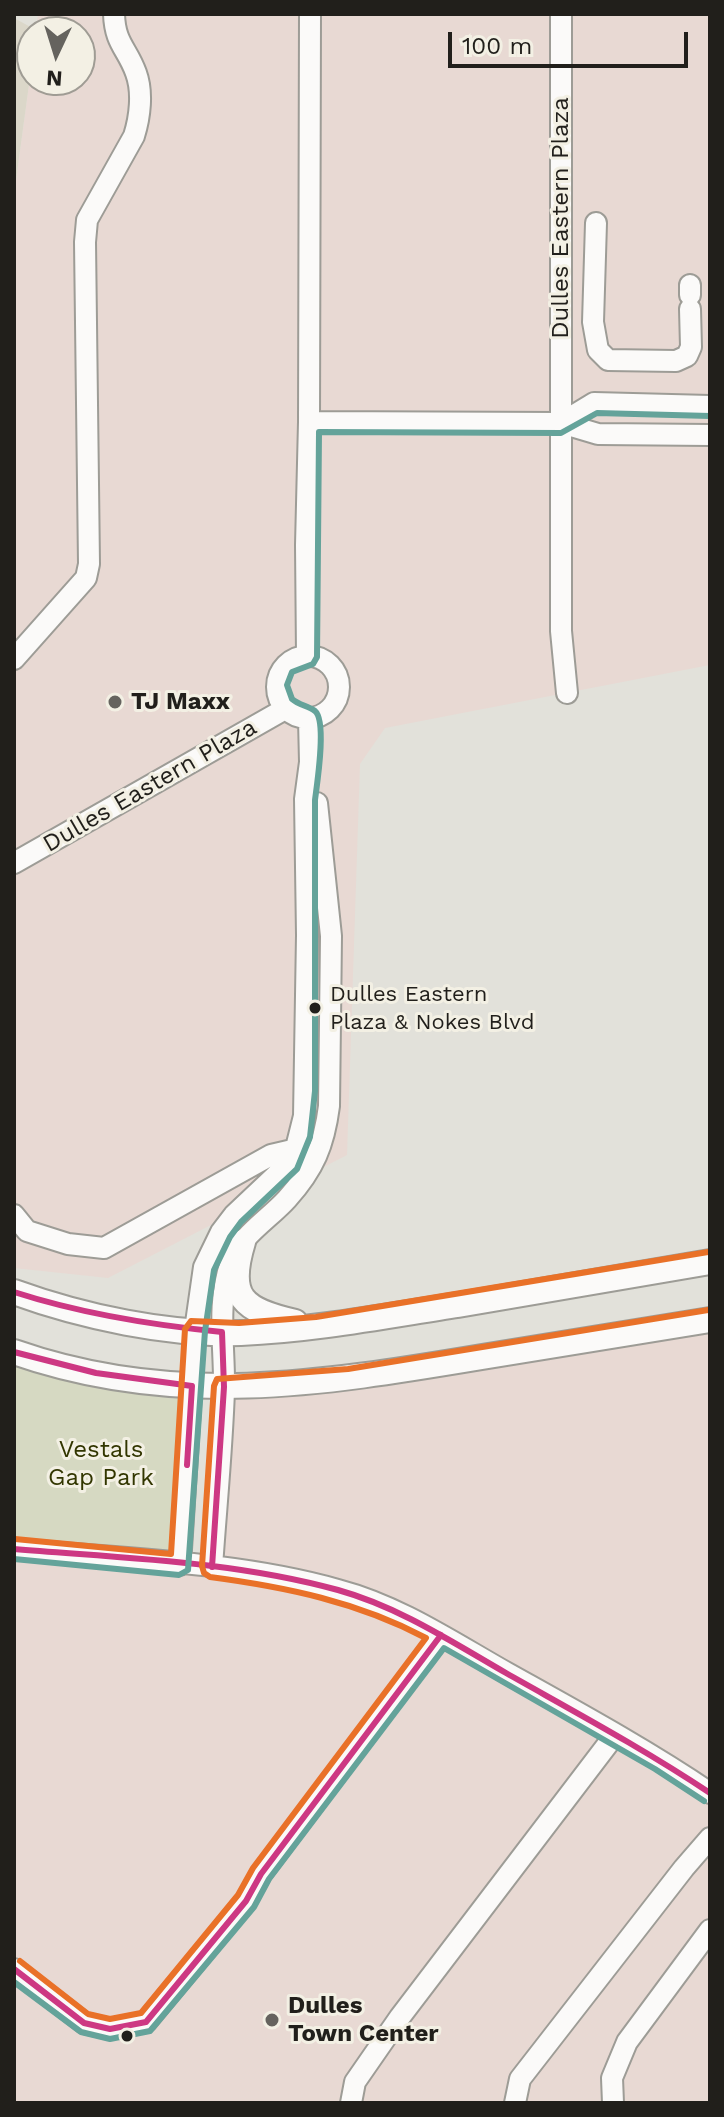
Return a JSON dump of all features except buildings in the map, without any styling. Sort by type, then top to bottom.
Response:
[{"type":"main road","points":[[243,1242],[235,1274],[240,1297],[247,1305],[267,1315],[317,1327]]},
{"type":"main road","points":[[14,1292],[109,1318],[222,1332],[317,1327],[710,1262]]},
{"type":"main road","points":[[14,1352],[96,1373],[192,1386],[276,1386],[349,1379],[707,1322]]},
{"type":"street","points":[[14,659],[86,578],[89,564],[87,220],[134,136],[138,123],[136,74],[120,46],[114,29],[114,14]]},
{"type":"street","points":[[212,1567],[224,1387],[222,1332],[227,1274],[232,1258],[243,1242],[288,1198],[321,1151],[329,1106],[331,936],[310,762],[309,719],[322,715],[332,707],[339,696],[340,683],[335,670],[326,661],[307,656],[310,14]]},
{"type":"street","name":"Dulles Eastern Plaza","points":[[561,14],[561,631],[567,693]]},
{"type":"street","points":[[596,223],[593,322],[598,350],[608,360],[676,361],[687,356],[691,347],[690,296]]},
{"type":"street","points":[[561,423],[594,403],[710,406]]},
{"type":"street","points":[[309,422],[561,423],[598,434],[710,435]]},
{"type":"street","name":"Dulles Eastern Plaza","points":[[307,656],[289,662],[280,672],[277,684],[278,697],[285,709],[309,719]]},
{"type":"street","name":"Dulles Eastern Plaza","points":[[14,863],[285,709]]},
{"type":"street","points":[[180,1565],[199,1285],[212,1248],[234,1215],[288,1164],[296,1148],[304,1116],[305,799],[310,762]]},
{"type":"street","points":[[14,1215],[27,1231],[68,1244],[104,1248],[271,1155],[296,1148],[321,1151]]},
{"type":"street","points":[[14,1549],[212,1567],[294,1578],[342,1591],[393,1610],[441,1635],[710,1793]]},
{"type":"street","points":[[14,1969],[84,2023],[110,2029],[146,2022],[246,1901],[261,1874],[441,1635]]},
{"type":"street","points":[[351,2103],[355,2082],[400,2017],[614,1736]]},
{"type":"street","points":[[515,2103],[520,2079],[710,1838]]},
{"type":"street","points":[[613,2103],[612,2078],[627,2042],[710,1930]]},
{"type":"shaded area","points":[[710,14],[710,665],[385,728],[360,764],[347,1155],[108,1278],[14,1268],[14,195],[27,96],[96,96],[96,16],[38,16]]},
{"type":"shaded area","points":[[14,18],[16,96],[27,96],[14,195]]},
{"type":"shaded area","name":"Dulles Town Center","points":[[710,1320],[710,2103],[14,2103],[14,1549],[212,1567],[224,1387]]},
{"type":"green space","name":"Vestals Gap Park","points":[[14,1352],[192,1386],[180,1565],[14,1549]]},
{"type":"transit line","points":[[14,1559],[179,1575],[188,1570],[205,1331],[214,1270],[241,1222],[297,1169],[310,1137],[315,1091],[315,800],[320,727],[315,711],[292,699],[287,685],[292,672],[313,664],[317,657],[319,432],[561,433],[597,413],[710,416]]},
{"type":"transit line","points":[[15,1539],[171,1554],[185,1329],[191,1321],[239,1323],[316,1317],[708,1252]]},
{"type":"transit line","points":[[14,1292],[117,1318],[222,1332],[224,1387],[212,1567]]},
{"type":"transit line","points":[[20,1961],[88,2014],[110,2019],[141,2013],[238,1895],[253,1868],[426,1638],[374,1615],[321,1598],[210,1577],[204,1573],[214,1386],[217,1379],[348,1369],[708,1310]]},
{"type":"transit line","points":[[14,1352],[96,1373],[192,1386],[187,1465]]},
{"type":"transit line","points":[[14,1549],[218,1567],[298,1580],[361,1597],[445,1638],[635,1746],[710,1793]]},
{"type":"transit line","points":[[14,1969],[84,2023],[110,2029],[146,2022],[246,1901],[261,1874],[441,1635]]},
{"type":"transit line","points":[[14,1982],[81,2032],[110,2039],[150,2031],[254,1907],[269,1879],[444,1648],[655,1769],[704,1801]]},
{"type":"place","name":"TJ Maxx","points":[[115,702]]},
{"type":"place","name":"Dulles Eastern Plaza & Nokes Blvd","points":[[315,1008]]},
{"type":"place","name":"Dulles Town Center","points":[[272,2020]]}]
